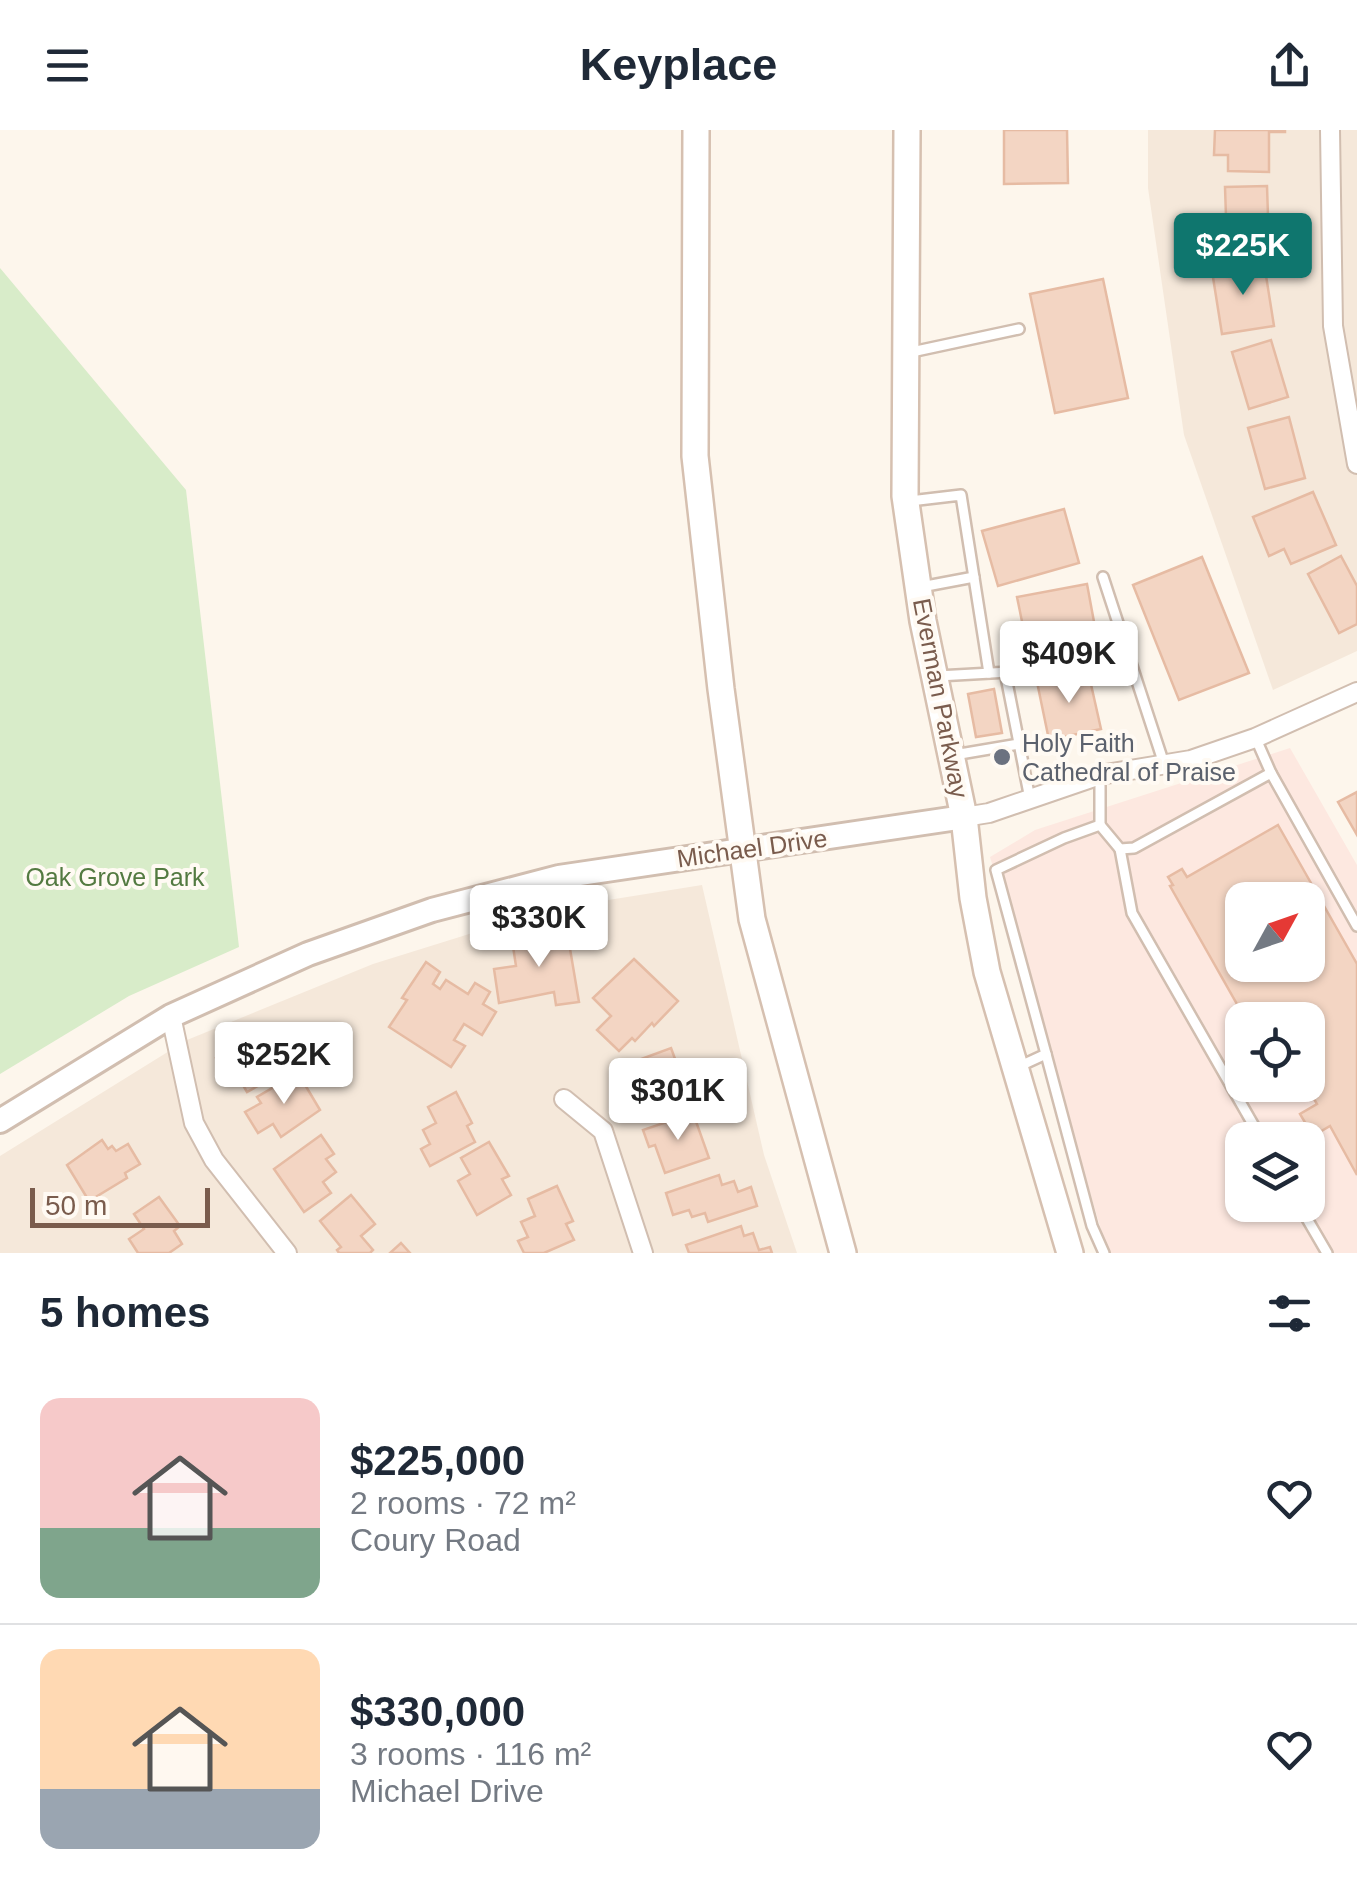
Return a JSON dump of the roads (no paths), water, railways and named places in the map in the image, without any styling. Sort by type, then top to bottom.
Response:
[{"type":"main road","points":[[696,130],[695,456],[752,919],[843,1253]]},
{"type":"main road","name":"Everman Parkway","points":[[907,130],[906,501],[918,587],[964,817],[987,972],[1070,1253]]},
{"type":"street","points":[[1330,130],[1333,326],[1357,464]]},
{"type":"street","name":"Michael Drive","points":[[0,1121],[172,1016],[308,954],[432,910],[559,877],[989,813],[1100,774],[1190,760],[1255,738],[1357,692]]},
{"type":"street","points":[[172,1016],[194,1123],[214,1160],[287,1253]]},
{"type":"street","points":[[564,1098],[603,1131],[642,1253]]},
{"type":"lane","points":[[904,353],[1019,329]]},
{"type":"lane","points":[[906,501],[961,494],[988,673]]},
{"type":"lane","points":[[1103,576],[1164,764]]},
{"type":"lane","points":[[918,587],[974,577]]},
{"type":"lane","points":[[935,676],[1029,671],[1126,649]]},
{"type":"lane","points":[[1005,672],[1030,799]]},
{"type":"lane","points":[[1255,738],[1270,773],[1357,926]]},
{"type":"lane","points":[[952,755],[1019,744]]},
{"type":"lane","points":[[1120,848],[1134,848],[1270,773]]},
{"type":"lane","points":[[1100,774],[1100,825],[1120,848],[1132,913],[1252,1122]]},
{"type":"lane","points":[[1100,825],[996,870],[1092,1226],[1104,1253]]},
{"type":"lane","points":[[1018,1067],[1046,1054]]},
{"type":"lane","points":[[1309,1222],[1326,1253]]},
{"type":"place","name":"Holy Faith Cathedral of Praise","points":[[1002,757]]},
{"type":"park label","name":"Oak Grove Park","points":[[115,877]]}]
